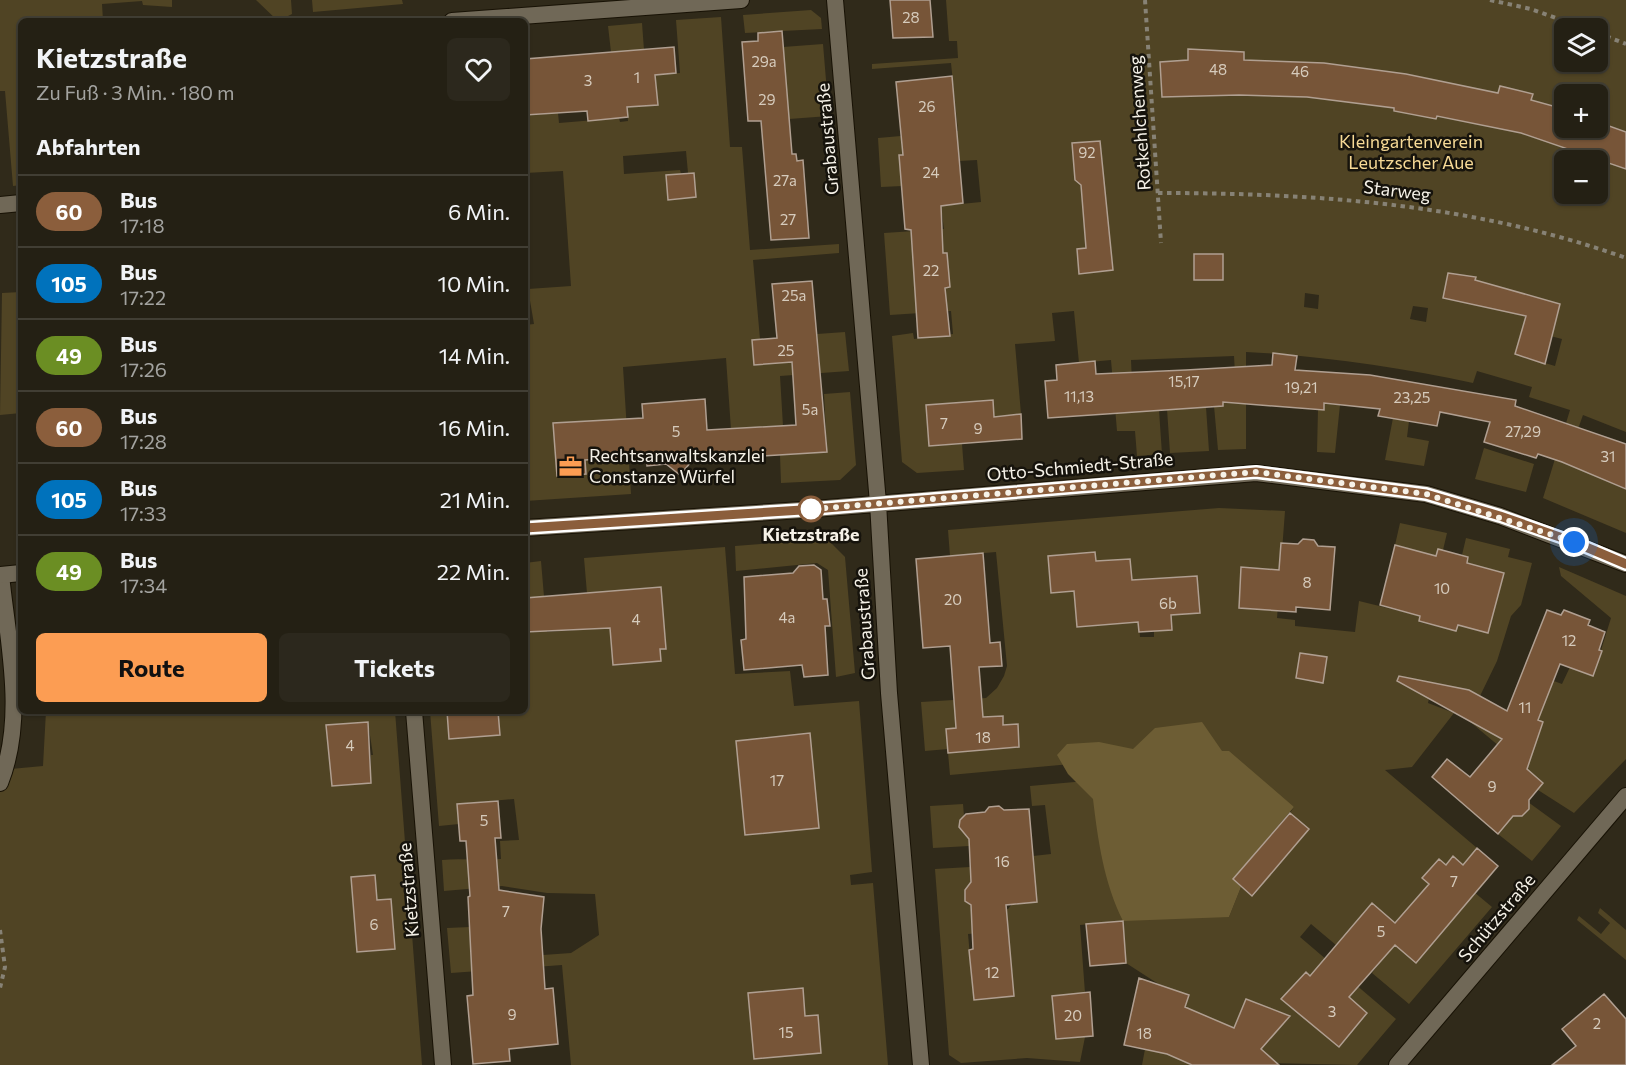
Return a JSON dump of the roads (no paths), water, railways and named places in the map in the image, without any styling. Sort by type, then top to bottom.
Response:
[{"type":"street","points":[[485,18],[639,4],[741,0]]},
{"type":"street","name":"Grabaustraße","points":[[835,0],[878,503],[889,693],[921,1065]]},
{"type":"street","points":[[0,205],[18,203]]},
{"type":"street","name":"Otto-Schmiedt-Straße","points":[[528,528],[878,503],[1256,472],[1426,494],[1500,516],[1574,542],[1626,564]]},
{"type":"street","points":[[0,783],[7,766],[14,732],[13,692],[0,575],[18,573]]},
{"type":"street","name":"Kietzstraße","points":[[414,714],[443,1065]]},
{"type":"street","name":"Schützstraße","points":[[1397,1065],[1626,796]]},
{"type":"place","name":"Rechtsanwaltskanzlei Constanze Würfel","points":[[571,466]]},
{"type":"place","name":"Kietzstraße","points":[[811,509]]},
{"type":"park label","name":"Kleingartenverein Leutzscher Aue","points":[[1411,152]]}]
